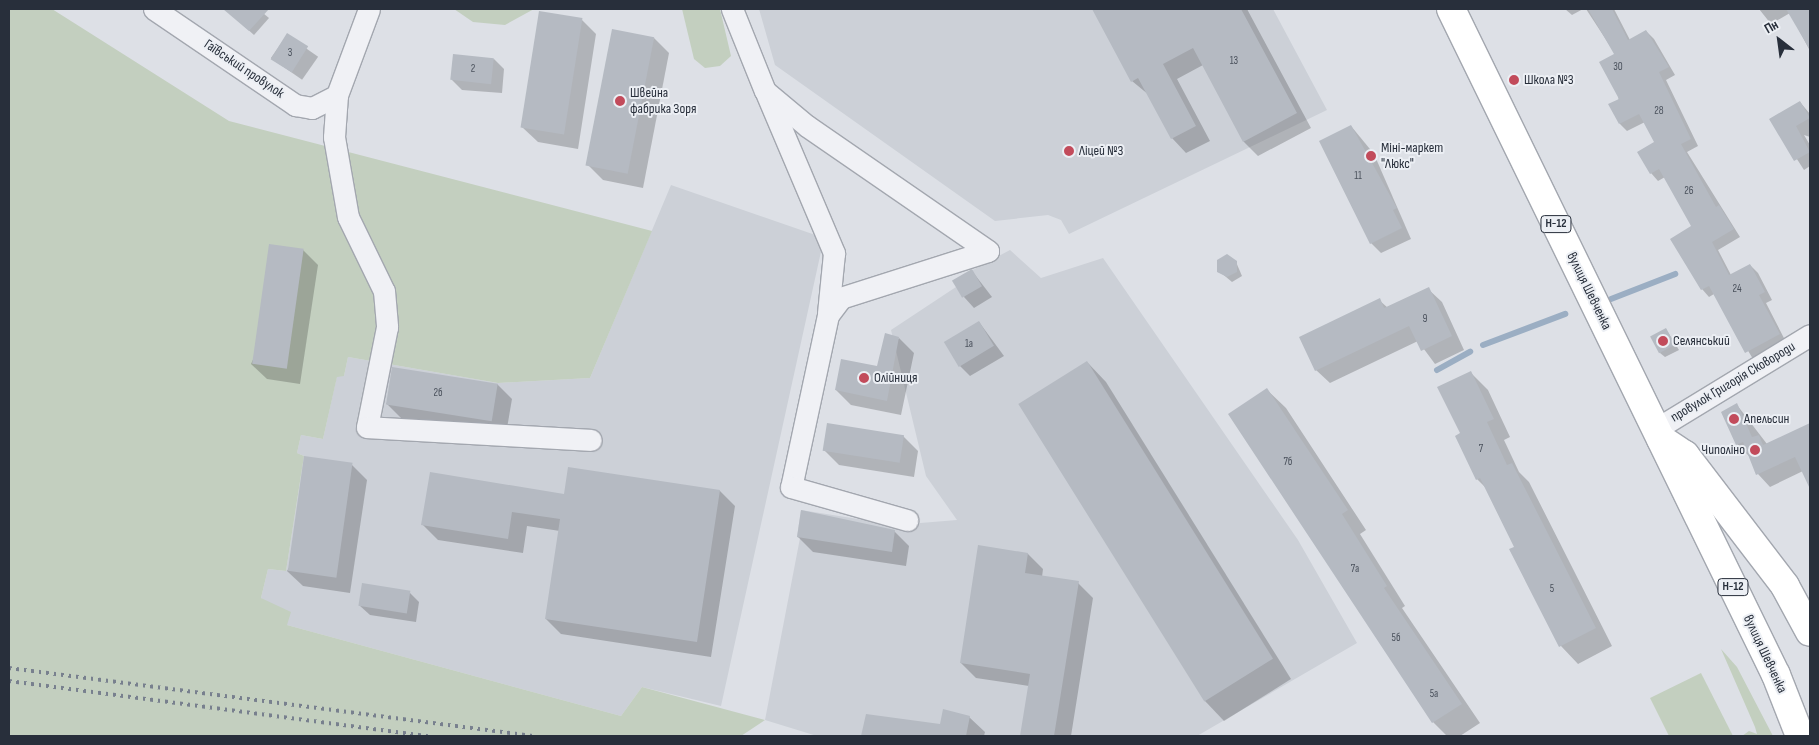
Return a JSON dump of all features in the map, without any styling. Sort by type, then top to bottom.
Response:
[{"type":"main road","name":"вулиця Шевченка","points":[[1452,9],[1776,676],[1800,736]]},
{"type":"main road","points":[[1658,434],[1685,455],[1785,586],[1810,632]]},
{"type":"street","name":"Гаївський провулок","points":[[154,9],[295,105],[312,108],[337,95]]},
{"type":"street","points":[[369,9],[337,95],[334,137],[338,174],[348,217],[384,291],[387,327],[367,427],[592,440]]},
{"type":"street","points":[[732,9],[834,253],[828,315],[791,487],[907,520]]},
{"type":"street","points":[[765,91],[807,126],[988,251],[841,298],[828,315]]},
{"type":"street","name":"провулок Григорія Сковороди","points":[[1658,434],[1810,335]]},
{"type":"shaded area","name":"Ліцей №3","points":[[759,9],[1273,9],[1327,110],[1069,234],[1061,220],[1048,215],[995,221],[775,65]]},
{"type":"shaded area","points":[[671,185],[824,238],[721,706],[642,687],[621,716],[287,625],[261,598],[268,569],[286,571],[304,456],[297,453],[301,435],[323,439],[337,376],[344,376],[348,357],[498,383],[590,378]]},
{"type":"shaded area","points":[[1010,250],[1041,278],[1103,258],[1298,540],[1357,643],[1197,736],[817,736],[765,720],[800,538],[797,537],[801,510],[896,525],[957,520],[926,476],[891,330],[956,287],[952,281]]},
{"type":"green space","points":[[9,9],[52,9],[229,121],[652,231],[590,378],[498,383],[348,357],[344,376],[337,377],[323,439],[301,435],[297,453],[304,456],[286,571],[268,569],[261,598],[291,612],[287,625],[621,716],[642,687],[765,720],[741,736],[9,736]]},
{"type":"green space","points":[[454,9],[534,9],[505,25],[473,22]]},
{"type":"green space","points":[[682,9],[720,9],[731,56],[720,66],[705,68],[694,59]]},
{"type":"green space","points":[[1721,649],[1737,667],[1773,736],[1742,736],[1749,731],[1757,734]]},
{"type":"green space","points":[[1701,673],[1733,736],[1669,736],[1650,698]]},
{"type":"building","points":[[223,9],[269,9],[249,31]]},
{"type":"building","points":[[1092,9],[1241,9],[1297,113],[1243,142],[1193,48],[1163,64],[1196,126],[1171,139],[1138,78],[1131,82]]},
{"type":"building","points":[[1588,9],[1612,9],[1628,40],[1646,30],[1669,67],[1659,72],[1691,139],[1681,144],[1716,207],[1719,205],[1734,229],[1712,242],[1729,275],[1750,264],[1765,292],[1759,295],[1780,334],[1745,353],[1709,286],[1701,290],[1670,239],[1691,226],[1659,169],[1650,174],[1637,152],[1654,142],[1639,114],[1619,124],[1608,104],[1619,99],[1599,62],[1614,54]]},
{"type":"building","points":[[1786,9],[1810,9],[1810,50]]},
{"type":"building","points":[[539,11],[582,18],[564,134],[521,128]]},
{"type":"building","name":"Швейна фабрика Зоря","points":[[612,29],[654,37],[628,174],[585,165]]},
{"type":"building","points":[[287,33],[308,46],[292,73],[271,59]]},
{"type":"building","points":[[453,54],[494,58],[491,84],[450,80]]},
{"type":"building","points":[[1800,101],[1810,118],[1796,126],[1810,152],[1794,161],[1769,119]]},
{"type":"building","points":[[1351,125],[1397,208],[1393,210],[1402,228],[1370,244],[1319,141]]},
{"type":"building","points":[[269,244],[304,249],[287,369],[252,364]]},
{"type":"building","points":[[1227,254],[1237,261],[1237,272],[1227,277],[1217,272],[1217,260]]},
{"type":"building","points":[[972,269],[982,286],[962,298],[952,280]]},
{"type":"building","points":[[1429,287],[1452,336],[1421,351],[1409,326],[1315,371],[1299,337],[1380,298],[1384,308]]},
{"type":"building","points":[[979,321],[994,346],[959,367],[944,342]]},
{"type":"building","name":"Селянський","points":[[1666,328],[1675,345],[1659,353],[1650,336]]},
{"type":"building","name":"Олійниця","points":[[885,333],[899,337],[887,401],[835,390],[841,359],[877,366]]},
{"type":"building","points":[[1087,361],[1273,659],[1204,702],[1018,404]]},
{"type":"building","points":[[392,367],[498,384],[492,421],[386,405]]},
{"type":"building","points":[[1471,371],[1494,419],[1487,422],[1507,465],[1512,463],[1596,628],[1559,647],[1509,549],[1514,547],[1480,478],[1476,480],[1455,436],[1460,433],[1437,387]]},
{"type":"building","points":[[1267,388],[1348,510],[1342,514],[1387,586],[1384,588],[1462,704],[1432,723],[1228,414]]},
{"type":"building","points":[[1737,403],[1752,437],[1759,435],[1763,445],[1810,423],[1810,489],[1795,457],[1756,475],[1743,442],[1736,445],[1721,412]]},
{"type":"building","points":[[827,423],[904,435],[900,463],[823,451]]},
{"type":"building","points":[[304,456],[353,463],[336,578],[288,571]]},
{"type":"building","points":[[568,467],[720,490],[697,642],[545,619],[560,519],[512,512],[508,539],[421,525],[430,472],[564,494]]},
{"type":"building","points":[[801,510],[895,530],[892,552],[797,537]]},
{"type":"building","points":[[978,545],[1028,553],[1025,573],[1079,581],[1054,736],[1020,736],[1030,674],[960,663]]},
{"type":"building","points":[[362,583],[410,591],[407,613],[358,606]]},
{"type":"building","points":[[943,709],[970,716],[966,736],[861,736],[866,714],[940,724]]},
{"type":"waterway","points":[[1611,299],[1675,274]]},
{"type":"waterway","points":[[1483,345],[1565,314]]},
{"type":"waterway","points":[[1437,370],[1470,352]]},
{"type":"railway","points":[[9,668],[533,736]]},
{"type":"railway","points":[[9,681],[428,736]]},
{"type":"place","name":"Школа №3","points":[[1514,80]]},
{"type":"place","name":"Швейна фабрика Зоря","points":[[620,101]]},
{"type":"place","name":"Ліцей №3","points":[[1069,151]]},
{"type":"place","name":"Міні-маркет \"Люкс\"","points":[[1371,156]]},
{"type":"place","name":"Селянський","points":[[1663,341]]},
{"type":"place","name":"Олійниця","points":[[864,378]]},
{"type":"place","name":"Апельсин","points":[[1734,419]]},
{"type":"place","name":"Чиполіно","points":[[1755,450]]}]
